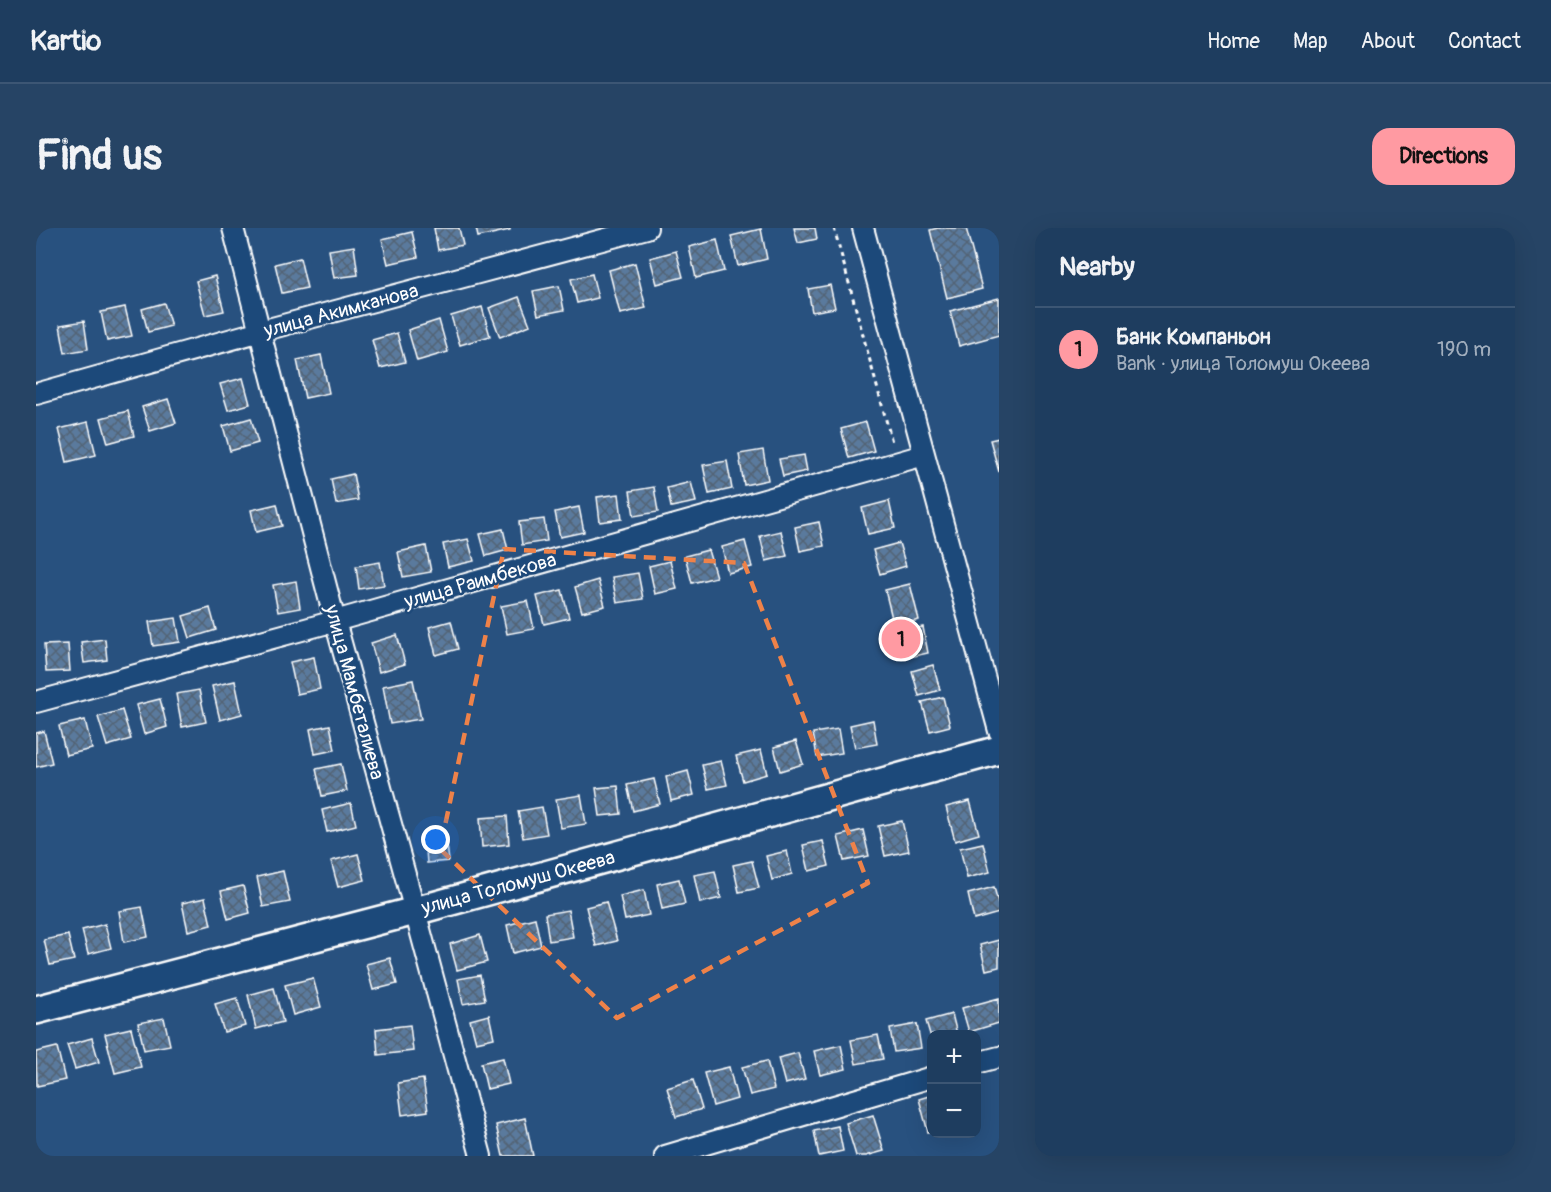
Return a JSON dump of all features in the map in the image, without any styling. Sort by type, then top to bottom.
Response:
[{"type":"street","name":"улица Мамбеталиева","points":[[233,228],[335,621],[416,910],[481,1156]]},
{"type":"street","name":"улица Акимканова","points":[[36,394],[647,228]]},
{"type":"street","points":[[863,228],[999,731]]},
{"type":"street","name":"улица Раимбекова","points":[[36,702],[924,456]]},
{"type":"street","name":"улица Толомуш Океева","points":[[36,1010],[416,910],[999,750]]},
{"type":"street","points":[[981,1062],[999,1057]]},
{"type":"street","points":[[665,1156],[927,1078]]},
{"type":"path","points":[[834,228],[892,442]]},
{"type":"highlighted area","points":[[504,549],[744,563],[868,883],[617,1018],[440,849]]},
{"type":"building","points":[[434,228],[459,228],[463,245],[438,250]]},
{"type":"building","points":[[476,228],[510,228],[510,230],[478,237]]},
{"type":"building","points":[[794,228],[815,228],[817,239],[798,243]]},
{"type":"building","points":[[966,228],[982,289],[947,298],[930,230]]},
{"type":"building","points":[[761,229],[767,259],[738,266],[731,236]]},
{"type":"building","points":[[412,232],[418,257],[388,264],[382,239]]},
{"type":"building","points":[[717,240],[724,271],[696,278],[689,247]]},
{"type":"building","points":[[354,246],[358,275],[334,278],[329,250]]},
{"type":"building","points":[[676,251],[683,277],[657,284],[650,258]]},
{"type":"building","points":[[300,258],[307,288],[282,293],[275,264]]},
{"type":"building","points":[[635,263],[646,308],[620,314],[609,270]]},
{"type":"building","points":[[592,274],[598,298],[577,303],[571,279]]},
{"type":"building","points":[[215,276],[224,311],[205,315],[196,281]]},
{"type":"building","points":[[830,285],[835,308],[812,312],[808,289]]},
{"type":"building","points":[[559,286],[564,310],[538,315],[533,291]]},
{"type":"building","points":[[519,297],[530,325],[500,337],[489,308]]},
{"type":"building","points":[[999,298],[999,335],[959,346],[950,311]]},
{"type":"building","points":[[164,303],[171,326],[148,332],[142,309]]},
{"type":"building","points":[[125,307],[132,336],[107,341],[101,312]]},
{"type":"building","points":[[482,307],[490,336],[460,345],[451,316]]},
{"type":"building","points":[[439,320],[448,352],[417,361],[408,330]]},
{"type":"building","points":[[84,321],[88,349],[65,353],[60,325]]},
{"type":"building","points":[[397,333],[405,362],[380,368],[372,340]]},
{"type":"building","points":[[321,355],[329,393],[305,398],[297,360]]},
{"type":"building","points":[[243,378],[250,404],[228,410],[220,384]]},
{"type":"building","points":[[168,399],[176,423],[150,431],[142,407]]},
{"type":"building","points":[[128,411],[134,436],[108,443],[101,418]]},
{"type":"building","points":[[251,418],[258,443],[230,451],[223,426]]},
{"type":"building","points":[[88,422],[96,455],[67,462],[59,429]]},
{"type":"building","points":[[866,422],[874,451],[849,458],[841,429]]},
{"type":"building","points":[[999,438],[999,472],[990,440]]},
{"type":"building","points":[[763,450],[768,480],[744,485],[739,454]]},
{"type":"building","points":[[804,455],[807,471],[783,476],[779,459]]},
{"type":"building","points":[[727,461],[732,489],[709,494],[703,465]]},
{"type":"building","points":[[353,474],[358,500],[336,504],[331,479]]},
{"type":"building","points":[[691,482],[696,502],[671,507],[667,488]]},
{"type":"building","points":[[654,487],[658,512],[634,516],[630,491]]},
{"type":"building","points":[[619,494],[622,519],[600,522],[597,497]]},
{"type":"building","points":[[889,501],[895,528],[868,534],[862,508]]},
{"type":"building","points":[[277,504],[282,526],[256,532],[251,510]]},
{"type":"building","points":[[579,507],[584,532],[560,537],[555,512]]},
{"type":"building","points":[[544,519],[547,541],[522,545],[519,522]]},
{"type":"building","points":[[819,522],[824,546],[800,551],[795,527]]},
{"type":"building","points":[[503,529],[508,550],[486,556],[480,534]]},
{"type":"building","points":[[781,531],[787,556],[766,561],[760,536]]},
{"type":"building","points":[[468,539],[474,561],[448,567],[443,544]]},
{"type":"building","points":[[745,541],[752,567],[728,573],[722,547]]},
{"type":"building","points":[[899,543],[906,566],[880,574],[873,550]]},
{"type":"building","points":[[426,546],[431,572],[403,577],[398,552]]},
{"type":"building","points":[[708,550],[716,577],[692,583],[685,556]]},
{"type":"building","points":[[670,561],[677,589],[655,594],[649,566]]},
{"type":"building","points":[[380,562],[384,585],[359,589],[356,566]]},
{"type":"building","points":[[638,573],[643,599],[617,603],[612,577]]},
{"type":"building","points":[[598,580],[605,606],[582,612],[575,587]]},
{"type":"building","points":[[296,581],[300,608],[278,612],[273,585]]},
{"type":"building","points":[[910,584],[919,620],[894,626],[885,590]]},
{"type":"building","points":[[562,590],[569,618],[544,624],[537,596]]},
{"type":"building","points":[[528,601],[534,629],[507,634],[501,606]]},
{"type":"building","points":[[210,608],[216,630],[190,638],[183,616]]},
{"type":"building","points":[[176,618],[180,642],[153,646],[149,622]]},
{"type":"building","points":[[451,621],[458,649],[436,655],[429,627]]},
{"type":"building","points":[[923,627],[928,653],[905,658],[899,632]]},
{"type":"building","points":[[397,635],[405,664],[379,672],[371,643]]},
{"type":"building","points":[[105,639],[107,660],[84,663],[81,642]]},
{"type":"building","points":[[68,644],[70,671],[46,672],[44,645]]},
{"type":"building","points":[[314,657],[320,689],[297,694],[290,662]]},
{"type":"building","points":[[933,665],[940,690],[919,696],[912,671]]},
{"type":"building","points":[[413,680],[421,719],[390,724],[383,686]]},
{"type":"building","points":[[235,681],[242,714],[220,720],[212,686]]},
{"type":"building","points":[[199,690],[206,722],[182,727],[176,694]]},
{"type":"building","points":[[943,697],[950,726],[930,731],[922,702]]},
{"type":"building","points":[[160,699],[167,727],[144,734],[136,705]]},
{"type":"building","points":[[122,710],[131,739],[107,746],[98,717]]},
{"type":"building","points":[[85,720],[92,749],[66,755],[59,726]]},
{"type":"building","points":[[873,720],[877,744],[855,748],[850,725]]},
{"type":"building","points":[[330,725],[335,750],[315,754],[310,729]]},
{"type":"building","points":[[838,729],[842,753],[817,757],[813,733]]},
{"type":"building","points":[[44,731],[52,763],[36,767],[36,733]]},
{"type":"building","points":[[796,741],[803,764],[780,771],[774,747]]},
{"type":"building","points":[[761,750],[767,774],[743,781],[736,756]]},
{"type":"building","points":[[721,761],[727,785],[708,789],[702,765]]},
{"type":"building","points":[[341,764],[347,791],[322,796],[316,769]]},
{"type":"building","points":[[688,771],[694,795],[671,801],[666,777]]},
{"type":"building","points":[[654,779],[660,804],[633,811],[627,785]]},
{"type":"building","points":[[618,786],[621,814],[600,816],[596,788]]},
{"type":"building","points":[[581,795],[586,824],[561,828],[556,799]]},
{"type":"building","points":[[970,801],[979,834],[955,841],[946,807]]},
{"type":"building","points":[[351,803],[356,825],[327,832],[322,810]]},
{"type":"building","points":[[542,807],[547,834],[523,838],[518,811]]},
{"type":"building","points":[[507,816],[509,844],[482,847],[480,818]]},
{"type":"building","points":[[902,821],[909,851],[885,856],[878,826]]},
{"type":"building","points":[[863,830],[869,856],[844,861],[838,836]]},
{"type":"building","points":[[446,836],[449,861],[427,863],[425,838]]},
{"type":"building","points":[[823,841],[829,866],[809,871],[803,845]]},
{"type":"building","points":[[983,843],[990,872],[967,878],[960,848]]},
{"type":"building","points":[[787,851],[792,874],[772,880],[766,856]]},
{"type":"building","points":[[358,854],[365,880],[338,887],[331,861]]},
{"type":"building","points":[[752,861],[759,888],[739,892],[733,865]]},
{"type":"building","points":[[283,871],[290,902],[263,907],[257,877]]},
{"type":"building","points":[[715,871],[721,898],[700,903],[694,875]]},
{"type":"building","points":[[679,879],[685,904],[662,909],[657,884]]},
{"type":"building","points":[[243,886],[250,913],[228,919],[221,891]]},
{"type":"building","points":[[994,887],[999,913],[974,920],[968,894]]},
{"type":"building","points":[[644,890],[649,915],[625,920],[620,896]]},
{"type":"building","points":[[205,898],[211,925],[188,931],[182,903]]},
{"type":"building","points":[[606,902],[617,941],[596,946],[586,907]]},
{"type":"building","points":[[142,907],[148,937],[124,942],[119,911]]},
{"type":"building","points":[[568,910],[573,937],[549,941],[545,914]]},
{"type":"building","points":[[535,918],[541,946],[513,953],[507,925]]},
{"type":"building","points":[[105,924],[111,948],[88,954],[82,930]]},
{"type":"building","points":[[68,935],[74,960],[50,965],[44,940]]},
{"type":"building","points":[[480,935],[487,962],[457,970],[450,944]]},
{"type":"building","points":[[999,940],[999,967],[986,970],[980,945]]},
{"type":"building","points":[[390,958],[397,984],[373,990],[366,964]]},
{"type":"building","points":[[480,975],[485,1000],[463,1004],[458,979]]},
{"type":"building","points":[[313,978],[321,1007],[293,1015],[285,985]]},
{"type":"building","points":[[274,988],[283,1022],[256,1029],[248,995]]},
{"type":"building","points":[[237,998],[245,1026],[224,1032],[215,1004]]},
{"type":"building","points":[[999,998],[999,1023],[968,1030],[962,1008]]},
{"type":"building","points":[[952,1014],[956,1030],[929,1030],[926,1021]]},
{"type":"building","points":[[489,1015],[494,1038],[476,1042],[470,1020]]},
{"type":"building","points":[[164,1018],[170,1045],[144,1050],[138,1023]]},
{"type":"building","points":[[917,1024],[921,1048],[894,1052],[890,1029]]},
{"type":"building","points":[[410,1025],[413,1051],[378,1055],[376,1029]]},
{"type":"building","points":[[131,1028],[141,1067],[115,1073],[105,1034]]},
{"type":"building","points":[[878,1035],[883,1059],[856,1064],[851,1040]]},
{"type":"building","points":[[92,1038],[99,1062],[75,1069],[67,1045]]},
{"type":"building","points":[[841,1045],[846,1069],[820,1075],[814,1051]]},
{"type":"building","points":[[57,1047],[65,1080],[37,1086],[36,1052]]},
{"type":"building","points":[[798,1053],[805,1079],[785,1084],[778,1058]]},
{"type":"building","points":[[503,1058],[509,1084],[487,1089],[481,1063]]},
{"type":"building","points":[[767,1061],[774,1089],[750,1095],[742,1067]]},
{"type":"building","points":[[729,1067],[737,1099],[713,1106],[704,1073]]},
{"type":"building","points":[[423,1079],[428,1111],[402,1115],[398,1083]]},
{"type":"building","points":[[693,1080],[702,1109],[676,1117],[667,1088]]},
{"type":"building","points":[[927,1097],[927,1128],[919,1099]]},
{"type":"building","points":[[873,1115],[884,1151],[856,1156],[846,1123]]},
{"type":"building","points":[[525,1118],[533,1156],[503,1156],[496,1125]]},
{"type":"building","points":[[838,1126],[843,1151],[819,1156],[814,1131]]},
{"type":"place","name":"Банк Компаньон","points":[[901,639]]}]
